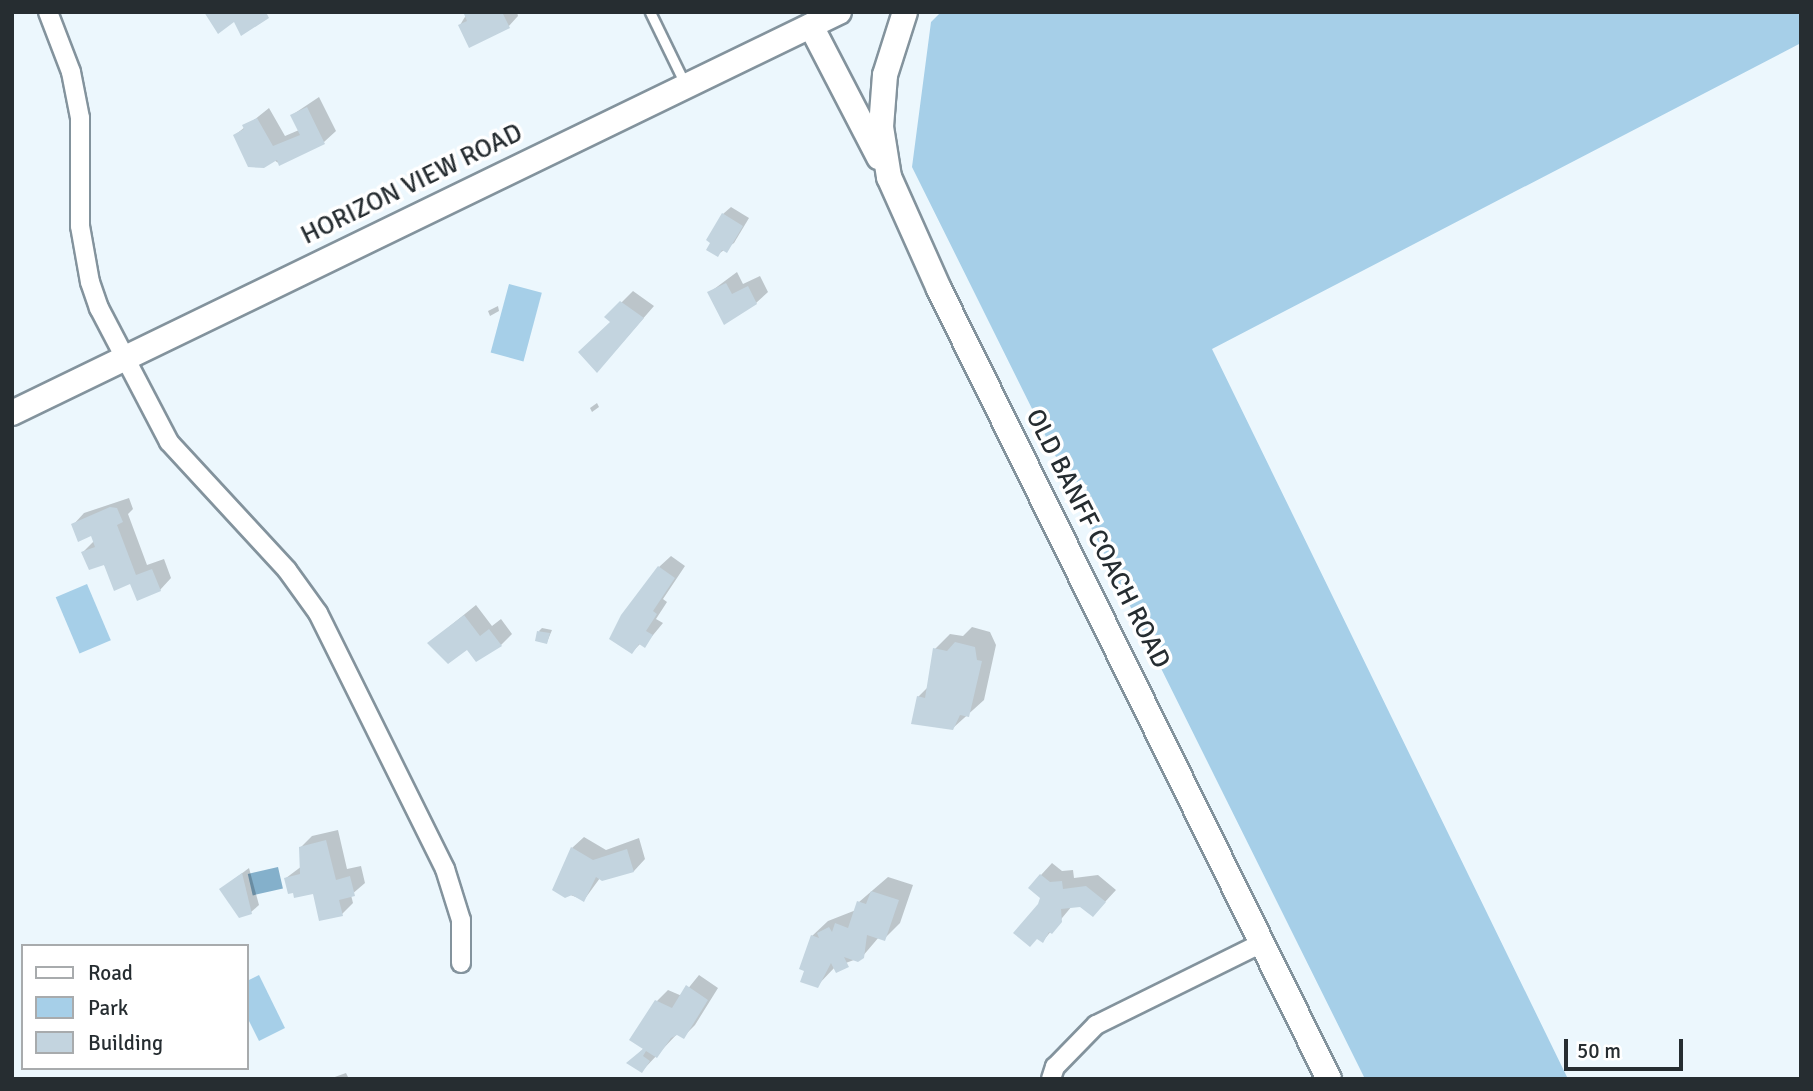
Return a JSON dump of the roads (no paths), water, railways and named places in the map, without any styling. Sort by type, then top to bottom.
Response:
[{"type":"main road","name":"HORIZON VIEW ROAD","points":[[12,413],[685,84],[839,12]]},
{"type":"main road","name":"OLD BANFF COACH ROAD","points":[[905,12],[885,75],[881,127],[889,177],[939,289],[1264,942],[1329,1079]]},
{"type":"main road","points":[[811,26],[889,177]]},
{"type":"street","points":[[48,12],[71,72],[80,118],[82,249],[99,308],[169,442],[287,570],[318,613],[445,869],[461,920],[461,963]]},
{"type":"street","points":[[1051,1079],[1055,1067],[1096,1025],[1264,942]]},
{"type":"lane","points":[[650,12],[685,84]]}]
